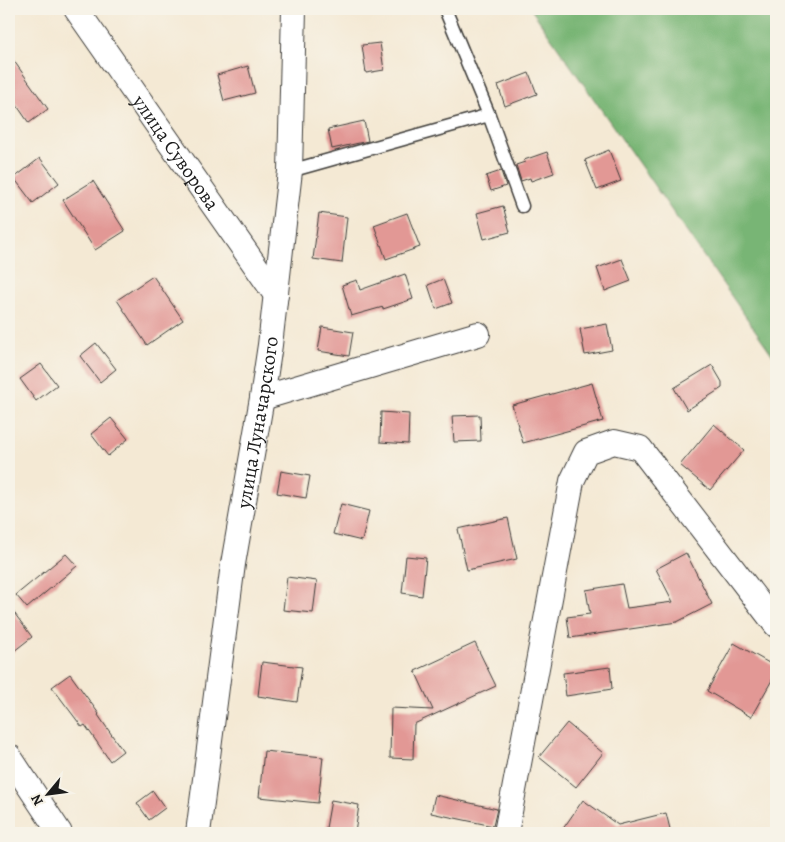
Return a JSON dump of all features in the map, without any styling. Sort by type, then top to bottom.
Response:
[{"type":"street","name":"улица Суворова","points":[[76,9],[276,295]]},
{"type":"street","name":"улица Луначарского","points":[[198,833],[233,564],[262,398],[276,295],[290,171],[294,9]]},
{"type":"street","points":[[262,398],[478,334]]},
{"type":"street","points":[[506,833],[572,481],[586,452],[614,442],[640,448],[776,625]]},
{"type":"street","points":[[9,756],[60,833]]},
{"type":"lane","points":[[445,9],[489,115],[522,206]]},
{"type":"lane","points":[[290,171],[489,115]]},
{"type":"green space","points":[[531,9],[776,9],[776,360]]},
{"type":"building","points":[[380,43],[384,70],[366,73],[362,45]]},
{"type":"building","points":[[9,54],[48,109],[29,123],[9,94]]},
{"type":"building","points":[[248,66],[255,93],[224,101],[217,75]]},
{"type":"building","points":[[529,73],[537,94],[505,106],[498,85]]},
{"type":"building","points":[[364,121],[368,141],[332,149],[328,129]]},
{"type":"building","points":[[609,150],[621,181],[597,190],[585,160]]},
{"type":"building","points":[[547,152],[554,173],[531,181],[530,178],[521,181],[516,165],[525,162],[524,160]]},
{"type":"building","points":[[40,158],[59,183],[33,203],[14,178]]},
{"type":"building","points":[[501,171],[506,186],[491,191],[486,176]]},
{"type":"building","points":[[93,181],[125,231],[95,250],[63,200]]},
{"type":"building","points":[[503,206],[510,232],[484,239],[477,213]]},
{"type":"building","points":[[319,213],[347,217],[342,263],[313,259]]},
{"type":"building","points":[[407,213],[420,247],[386,259],[374,225]]},
{"type":"building","points":[[622,259],[631,281],[605,291],[597,268]]},
{"type":"building","points":[[405,274],[413,299],[383,309],[383,307],[351,316],[342,285],[357,280],[360,290]]},
{"type":"building","points":[[153,276],[183,320],[147,345],[117,300]]},
{"type":"building","points":[[443,279],[452,303],[436,309],[428,285]]},
{"type":"building","points":[[607,324],[612,350],[585,355],[580,329]]},
{"type":"building","points":[[322,327],[353,332],[349,356],[318,351]]},
{"type":"building","points":[[96,343],[116,369],[100,382],[80,356]]},
{"type":"building","points":[[41,364],[57,385],[36,401],[20,379]]},
{"type":"building","points":[[712,365],[722,382],[722,388],[687,410],[674,388]]},
{"type":"building","points":[[592,383],[603,421],[523,443],[512,405]]},
{"type":"building","points":[[381,412],[409,414],[408,444],[380,442]]},
{"type":"building","points":[[480,415],[481,441],[454,442],[452,416]]},
{"type":"building","points":[[111,418],[128,439],[108,456],[91,434]]},
{"type":"building","points":[[714,424],[744,450],[710,490],[680,465]]},
{"type":"building","points":[[281,471],[310,476],[306,498],[277,493]]},
{"type":"building","points":[[341,504],[369,511],[362,541],[333,534]]},
{"type":"building","points":[[508,518],[517,559],[467,570],[458,529]]},
{"type":"building","points":[[686,553],[712,604],[677,622],[570,638],[567,617],[590,614],[586,590],[622,584],[627,608],[673,602],[656,569]]},
{"type":"building","points":[[66,554],[77,566],[27,608],[16,595]]},
{"type":"building","points":[[406,556],[426,558],[422,596],[402,593]]},
{"type":"building","points":[[287,577],[317,581],[313,613],[283,610]]},
{"type":"building","points":[[9,606],[32,637],[9,655]]},
{"type":"building","points":[[475,643],[496,686],[414,724],[413,759],[390,758],[391,708],[433,710],[415,671]]},
{"type":"building","points":[[734,643],[776,667],[776,673],[751,717],[707,691]]},
{"type":"building","points":[[262,662],[302,667],[297,702],[258,696]]},
{"type":"building","points":[[610,667],[612,689],[566,696],[563,673]]},
{"type":"building","points":[[70,674],[123,751],[110,761],[85,725],[82,727],[52,687]]},
{"type":"building","points":[[567,723],[603,753],[576,787],[539,757]]},
{"type":"building","points":[[264,751],[323,757],[318,803],[259,797]]},
{"type":"building","points":[[153,791],[165,808],[149,820],[137,803]]},
{"type":"building","points":[[435,795],[497,809],[493,826],[431,813]]},
{"type":"building","points":[[331,800],[359,805],[355,833],[326,828]]},
{"type":"building","points":[[583,800],[618,825],[666,813],[671,833],[560,833]]}]
